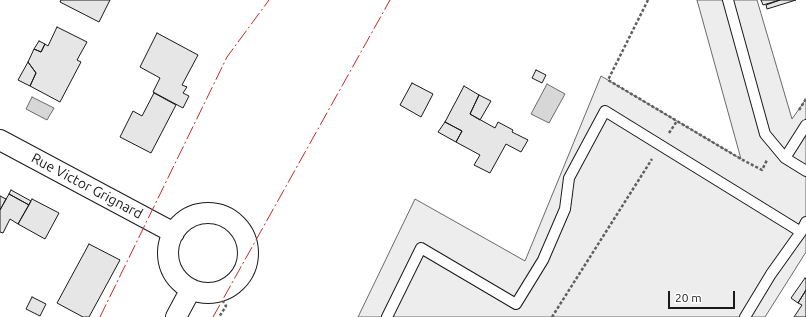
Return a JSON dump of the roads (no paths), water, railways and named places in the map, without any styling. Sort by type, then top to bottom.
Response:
[{"type":"street","name":"Rue Victor Grignard","points":[[0,140],[174,233]]},
{"type":"street","points":[[207,213],[220,214],[231,220],[241,230],[247,241],[248,255],[246,267],[239,279],[229,287],[217,292],[204,293],[191,289],[180,282],[172,271],[168,258],[169,245],[174,233],[182,222],[194,216],[207,213]]},
{"type":"street","points":[[176,317],[191,289]]},
{"type":"lane","points":[[728,0],[765,134],[785,158],[806,171]]},
{"type":"lane","points":[[387,317],[421,248],[516,304],[543,260],[565,209],[569,178],[605,111],[801,232]]},
{"type":"lane","points":[[785,158],[806,125]]},
{"type":"lane","points":[[745,317],[771,274],[801,232],[806,222]]}]
